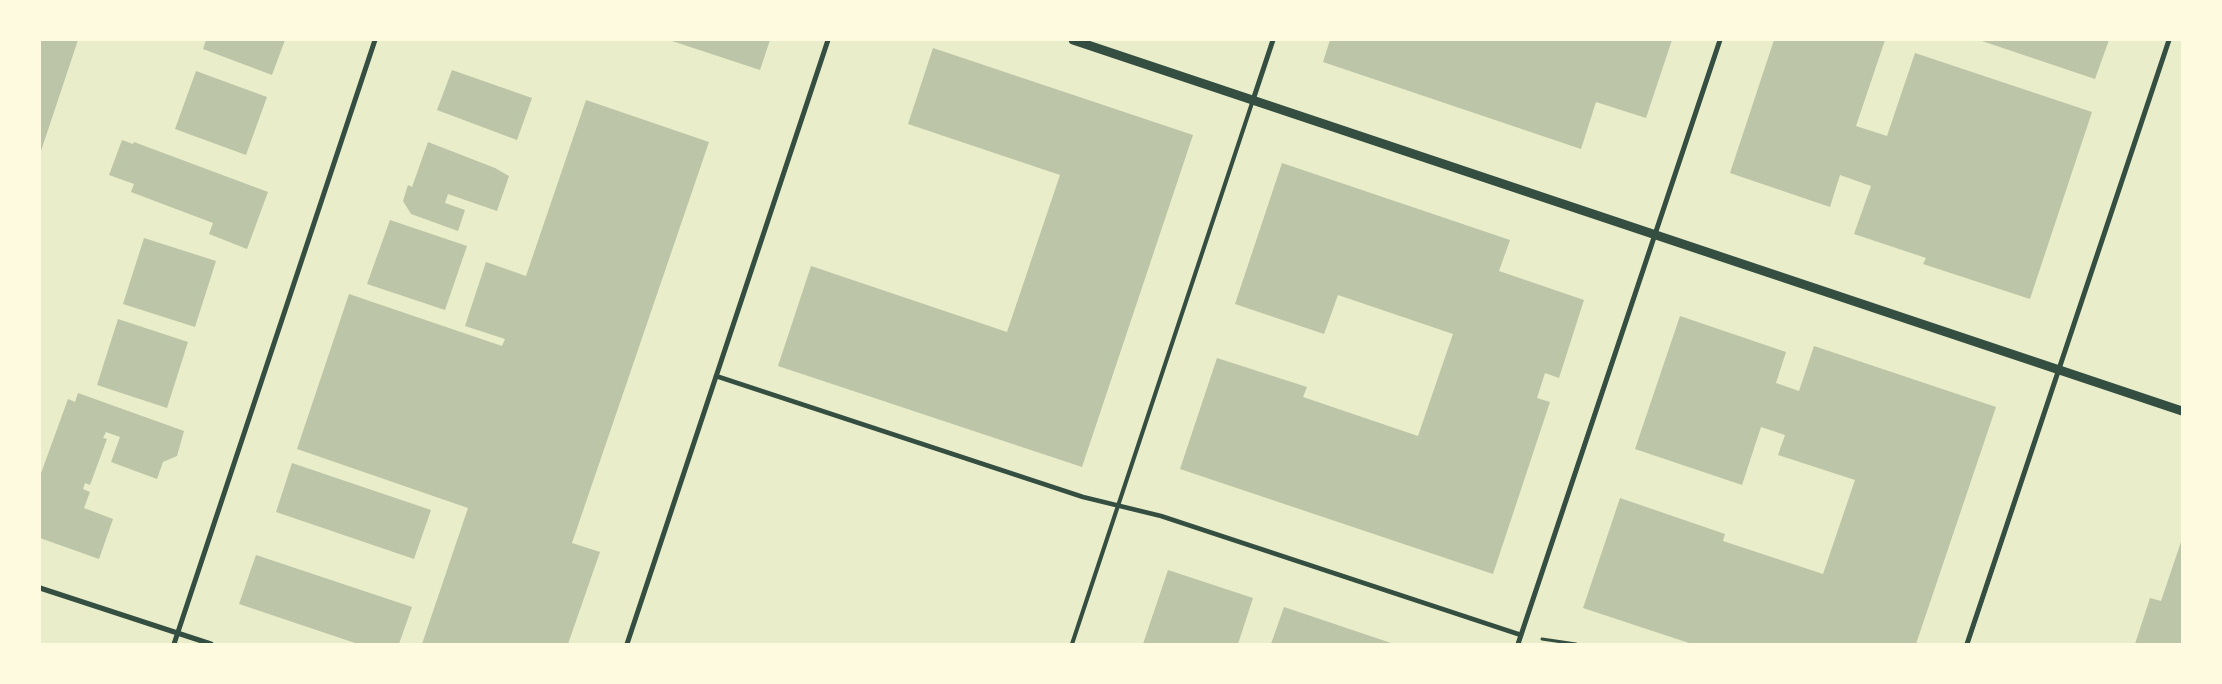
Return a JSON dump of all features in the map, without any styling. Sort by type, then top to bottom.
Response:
[{"type":"street","points":[[174,644],[375,40]]},
{"type":"street","points":[[627,644],[828,40]]},
{"type":"street","points":[[1073,40],[2182,411]]},
{"type":"street","points":[[1253,100],[1273,40]]},
{"type":"street","points":[[1518,644],[1720,40]]},
{"type":"street","points":[[1967,644],[2169,40]]},
{"type":"street","points":[[716,376],[1083,497],[1161,516],[1521,636]]},
{"type":"street","points":[[40,588],[211,644]]},
{"type":"lane","points":[[1072,644],[1116,506],[1253,100]]},
{"type":"path","points":[[1521,636],[1576,644]]},
{"type":"building","points":[[40,40],[78,40],[40,154]]},
{"type":"building","points":[[206,40],[285,40],[272,75],[203,49]]},
{"type":"building","points":[[669,40],[770,40],[760,70]]},
{"type":"building","points":[[1330,40],[1672,40],[1646,118],[1596,102],[1581,149],[1323,62]]},
{"type":"building","points":[[1774,40],[1885,40],[1856,126],[1887,136],[1915,53],[2092,112],[2030,299],[1923,264],[1926,258],[1854,234],[1871,186],[1840,175],[1830,207],[1730,173]]},
{"type":"building","points":[[1979,40],[2109,40],[2095,79]]},
{"type":"building","points":[[933,48],[1193,135],[1082,467],[778,366],[811,266],[1007,332],[1060,175],[908,124]]},
{"type":"building","points":[[452,70],[532,98],[517,140],[437,110]]},
{"type":"building","points":[[196,71],[267,97],[246,155],[175,129]]},
{"type":"building","points":[[586,100],[709,142],[572,543],[600,552],[568,644],[422,644],[468,508],[297,449],[349,294],[502,346],[505,339],[465,326],[486,262],[526,276]]},
{"type":"building","points":[[122,140],[133,144],[134,142],[268,192],[247,249],[209,234],[213,223],[131,192],[134,184],[109,175]]},
{"type":"building","points":[[428,142],[495,168],[509,176],[497,211],[448,194],[445,203],[465,210],[458,231],[411,214],[403,201],[408,185],[412,187]]},
{"type":"building","points":[[1282,163],[1510,240],[1499,271],[1584,300],[1559,378],[1545,373],[1537,398],[1550,402],[1493,574],[1180,469],[1217,358],[1307,387],[1303,397],[1418,436],[1453,334],[1338,295],[1324,334],[1235,304]]},
{"type":"building","points":[[390,220],[467,246],[445,310],[367,284]]},
{"type":"building","points":[[144,238],[216,261],[195,327],[123,304]]},
{"type":"building","points":[[1680,316],[1786,352],[1776,383],[1799,391],[1814,346],[1996,407],[1916,644],[1692,644],[1583,608],[1620,498],[1725,534],[1723,541],[1823,574],[1855,480],[1778,455],[1785,435],[1761,427],[1742,485],[1635,449]]},
{"type":"building","points":[[118,319],[188,342],[167,408],[97,385]]},
{"type":"building","points":[[78,393],[184,431],[177,456],[163,462],[157,479],[111,462],[120,437],[106,432],[103,438],[107,439],[90,485],[85,483],[83,489],[90,492],[84,508],[113,519],[99,559],[40,538],[40,476],[68,399],[75,402]]},
{"type":"building","points":[[292,463],[431,510],[414,559],[276,512]]},
{"type":"building","points":[[2182,539],[2182,644],[2135,644],[2150,598],[2161,601]]},
{"type":"building","points":[[256,555],[412,607],[399,644],[358,644],[239,604]]},
{"type":"building","points":[[1168,570],[1253,598],[1238,644],[1143,644]]},
{"type":"building","points":[[1284,607],[1394,644],[1271,644]]}]
